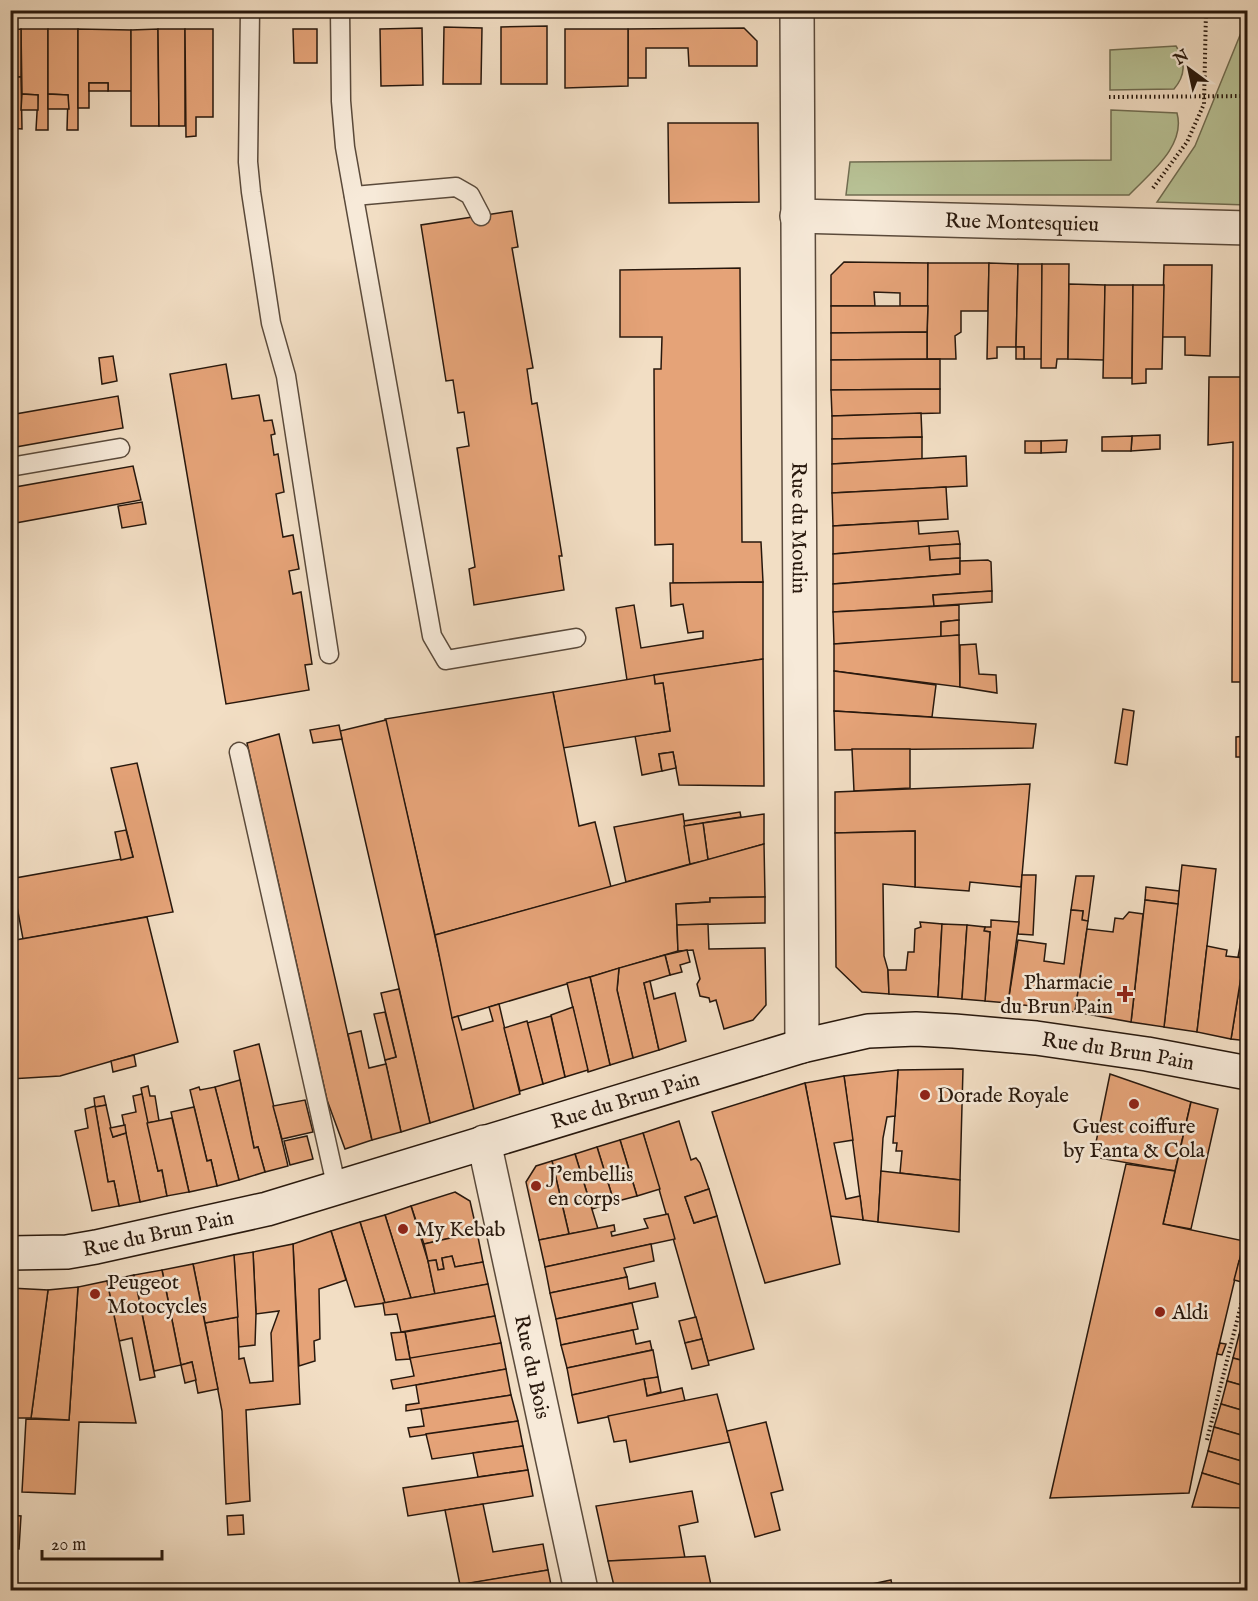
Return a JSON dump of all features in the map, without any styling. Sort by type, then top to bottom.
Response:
[{"type":"street","name":"Rue du Moulin","points":[[797,10],[802,1046]]},
{"type":"street","name":"Rue Montesquieu","points":[[797,216],[1248,228]]},
{"type":"street","name":"Rue du Brun Pain","points":[[10,1253],[67,1252],[267,1209],[802,1046],[867,1031],[935,1030],[1046,1040],[1147,1054],[1248,1073]]},
{"type":"street","name":"Rue du Bois","points":[[484,1142],[581,1590]]},
{"type":"lane","points":[[250,10],[248,162],[251,192],[271,323],[286,376],[329,654]]},
{"type":"lane","points":[[340,10],[340,101],[354,196],[432,636],[446,660],[576,638]]},
{"type":"lane","points":[[354,196],[456,187],[470,195],[481,216]]},
{"type":"lane","points":[[10,467],[120,448]]},
{"type":"lane","points":[[239,752],[337,1189]]},
{"type":"path","points":[[1133,225],[1143,201],[1187,142],[1204,104],[1206,10]]},
{"type":"path","points":[[1109,97],[1205,94],[1248,96]]},
{"type":"path","points":[[1207,1440],[1248,1277]]},
{"type":"green space","points":[[1247,18],[1247,205],[1157,202],[1195,146]]},
{"type":"green space","points":[[1176,46],[1182,57],[1183,73],[1174,89],[1110,90],[1110,50]]},
{"type":"green space","points":[[1111,110],[1177,113],[1176,137],[1171,148],[1156,168],[1129,195],[846,195],[850,162],[1111,160]]},
{"type":"building","points":[[547,26],[547,84],[501,84],[501,27]]},
{"type":"building","points":[[444,27],[482,28],[481,84],[443,84]]},
{"type":"building","points":[[422,28],[423,85],[381,86],[380,29]]},
{"type":"building","points":[[744,28],[757,41],[757,66],[689,66],[688,48],[646,48],[646,78],[628,78],[628,29]]},
{"type":"building","points":[[21,29],[48,29],[48,130],[36,130],[38,95],[22,94]]},
{"type":"building","points":[[21,29],[21,77],[10,77],[10,30]]},
{"type":"building","points":[[48,29],[78,29],[78,130],[67,130],[68,95],[48,94]]},
{"type":"building","points":[[78,29],[131,30],[132,91],[108,91],[108,83],[89,83],[89,108],[78,108]]},
{"type":"building","points":[[158,29],[159,126],[131,126],[131,30]]},
{"type":"building","points":[[158,29],[185,29],[185,126],[159,126]]},
{"type":"building","points":[[185,29],[213,29],[213,117],[196,117],[196,136],[186,137]]},
{"type":"building","points":[[293,29],[317,29],[317,63],[294,63]]},
{"type":"building","points":[[565,29],[628,29],[628,86],[565,88]]},
{"type":"building","points":[[10,77],[21,77],[22,129],[10,128]]},
{"type":"building","points":[[89,83],[108,83],[108,91],[89,91]]},
{"type":"building","points":[[22,94],[38,95],[38,110],[21,110]]},
{"type":"building","points":[[48,94],[68,95],[69,109],[48,109]]},
{"type":"building","points":[[668,123],[758,123],[759,202],[669,203]]},
{"type":"building","points":[[512,211],[518,247],[512,248],[533,368],[527,369],[532,404],[537,403],[562,556],[559,556],[564,590],[474,605],[469,569],[475,567],[457,448],[469,446],[464,412],[458,413],[453,380],[446,381],[421,225]]},
{"type":"building","points":[[844,262],[928,263],[928,306],[900,306],[900,293],[874,292],[875,306],[831,306],[831,275]]},
{"type":"building","points":[[928,263],[989,263],[988,311],[961,311],[961,332],[955,336],[956,359],[927,359]]},
{"type":"building","points":[[989,263],[1018,264],[1016,347],[997,347],[997,358],[987,359]]},
{"type":"building","points":[[1018,264],[1042,264],[1042,359],[1024,359],[1024,347],[1016,347]]},
{"type":"building","points":[[1042,264],[1069,264],[1068,359],[1057,359],[1056,368],[1041,368]]},
{"type":"building","points":[[1164,265],[1212,265],[1210,356],[1185,355],[1185,337],[1162,337]]},
{"type":"building","points":[[740,268],[742,542],[761,542],[763,582],[673,583],[673,544],[655,545],[654,369],[661,369],[662,337],[620,337],[620,270]]},
{"type":"building","points":[[1069,284],[1105,285],[1104,360],[1068,359]]},
{"type":"building","points":[[1105,285],[1133,285],[1132,378],[1103,378]]},
{"type":"building","points":[[1133,285],[1164,285],[1162,369],[1146,369],[1146,383],[1132,384]]},
{"type":"building","points":[[831,306],[928,306],[927,332],[831,333]]},
{"type":"building","points":[[927,332],[927,359],[831,360],[831,333]]},
{"type":"building","points":[[1016,347],[1024,347],[1024,359],[1016,359]]},
{"type":"building","points":[[113,356],[117,381],[102,384],[99,358]]},
{"type":"building","points":[[940,359],[940,389],[831,390],[831,360]]},
{"type":"building","points":[[226,364],[232,399],[259,395],[264,421],[272,420],[275,434],[271,435],[274,455],[278,454],[284,492],[276,494],[283,537],[293,535],[299,569],[289,571],[293,594],[301,592],[312,664],[305,665],[309,690],[226,704],[170,374]]},
{"type":"building","points":[[1209,377],[1248,377],[1248,682],[1232,682],[1233,442],[1208,445]]},
{"type":"building","points":[[940,389],[940,413],[832,416],[831,390]]},
{"type":"building","points":[[118,396],[123,428],[10,448],[10,415]]},
{"type":"building","points":[[921,413],[922,437],[832,439],[832,416]]},
{"type":"building","points":[[1160,435],[1160,449],[1131,451],[1132,436]]},
{"type":"building","points":[[1132,436],[1131,451],[1102,451],[1102,437]]},
{"type":"building","points":[[922,437],[922,459],[832,464],[832,439]]},
{"type":"building","points":[[1067,440],[1066,452],[1041,453],[1041,441]]},
{"type":"building","points":[[1025,441],[1041,441],[1041,453],[1025,453]]},
{"type":"building","points":[[966,456],[967,486],[832,493],[832,464]]},
{"type":"building","points":[[133,466],[141,500],[10,524],[10,488]]},
{"type":"building","points":[[946,487],[948,519],[833,526],[832,493]]},
{"type":"building","points":[[142,502],[146,524],[122,528],[118,506]]},
{"type":"building","points":[[918,521],[919,534],[958,531],[960,544],[833,554],[833,526]]},
{"type":"building","points":[[960,544],[960,558],[930,560],[929,546]]},
{"type":"building","points":[[929,546],[930,560],[960,558],[960,574],[833,584],[833,554]]},
{"type":"building","points":[[988,560],[991,562],[992,591],[933,595],[934,606],[833,612],[833,584],[960,574],[960,561]]},
{"type":"building","points":[[763,582],[763,659],[627,680],[616,608],[634,605],[641,648],[703,638],[703,631],[688,633],[683,604],[671,606],[670,583]]},
{"type":"building","points":[[992,591],[992,602],[934,606],[933,595]]},
{"type":"building","points":[[959,605],[959,620],[941,622],[941,637],[834,644],[833,612]]},
{"type":"building","points":[[959,620],[959,635],[941,637],[941,622]]},
{"type":"building","points":[[959,635],[960,687],[834,671],[834,644]]},
{"type":"building","points":[[976,644],[979,674],[996,675],[997,693],[960,687],[960,645]]},
{"type":"building","points":[[763,659],[764,786],[679,785],[673,752],[659,754],[662,771],[642,775],[635,736],[670,731],[663,683],[655,684],[654,675]]},
{"type":"building","points":[[834,671],[936,685],[932,717],[834,711]]},
{"type":"building","points":[[654,675],[655,684],[663,683],[670,731],[563,748],[553,692]]},
{"type":"building","points":[[553,692],[579,826],[595,822],[611,887],[435,935],[385,719]]},
{"type":"building","points":[[1123,709],[1134,711],[1127,765],[1115,763]]},
{"type":"building","points":[[834,711],[1036,724],[1033,748],[835,750]]},
{"type":"building","points":[[386,720],[474,1109],[430,1123],[340,731]]},
{"type":"building","points":[[339,725],[342,739],[313,743],[310,730]]},
{"type":"building","points":[[279,734],[372,1140],[345,1149],[327,1100],[247,743]]},
{"type":"building","points":[[1246,736],[1247,757],[1236,757],[1236,737]]},
{"type":"building","points":[[852,749],[910,749],[910,788],[854,791]]},
{"type":"building","points":[[673,752],[676,768],[662,771],[659,754]]},
{"type":"building","points":[[137,763],[173,912],[23,939],[16,901],[10,901],[10,879],[133,857],[111,768]]},
{"type":"building","points":[[1030,784],[1021,887],[970,882],[969,891],[915,887],[915,831],[835,833],[835,792]]},
{"type":"building","points":[[740,812],[741,817],[684,826],[684,821]]},
{"type":"building","points":[[683,814],[690,864],[626,882],[614,827]]},
{"type":"building","points":[[764,814],[764,844],[708,860],[703,823]]},
{"type":"building","points":[[703,823],[708,860],[690,864],[684,826]]},
{"type":"building","points":[[126,830],[133,857],[121,860],[115,832]]},
{"type":"building","points":[[915,831],[915,887],[883,884],[884,956],[888,970],[889,994],[862,992],[836,967],[835,833]]},
{"type":"building","points":[[764,844],[765,897],[710,898],[710,902],[676,904],[678,951],[452,1018],[435,935]]},
{"type":"building","points":[[1182,865],[1216,869],[1197,1032],[1164,1027]]},
{"type":"building","points":[[1022,875],[1036,875],[1033,935],[1018,934]]},
{"type":"building","points":[[1076,876],[1094,876],[1088,921],[1082,920],[1083,911],[1071,910]]},
{"type":"building","points":[[1146,887],[1179,891],[1178,904],[1145,900]]},
{"type":"building","points":[[765,897],[765,923],[677,925],[676,904],[710,902],[710,898]]},
{"type":"building","points":[[1145,900],[1178,904],[1164,1027],[1131,1022]]},
{"type":"building","points":[[1071,910],[1083,911],[1082,920],[1088,921],[1075,1012],[1008,1003],[1018,940],[1046,944],[1044,961],[1064,964]]},
{"type":"building","points":[[1129,912],[1143,914],[1131,1022],[1075,1012],[1087,929],[1113,932],[1115,918],[1123,919]]},
{"type":"building","points":[[147,917],[178,1042],[60,1076],[10,1079],[10,941]]},
{"type":"building","points":[[991,920],[1019,922],[1008,1003],[985,1001],[990,932],[984,931],[985,927],[991,927]]},
{"type":"building","points":[[920,922],[942,924],[938,997],[889,994],[888,970],[906,970],[908,952],[914,952],[915,929],[921,927]]},
{"type":"building","points":[[708,924],[709,949],[765,948],[766,1005],[753,1020],[724,1029],[716,1000],[710,1002],[709,998],[700,996],[697,984],[700,979],[693,950],[678,951],[677,925]]},
{"type":"building","points":[[942,924],[967,925],[962,999],[938,997]]},
{"type":"building","points":[[967,925],[985,927],[984,931],[990,932],[985,1001],[962,999]]},
{"type":"building","points":[[1242,936],[1248,936],[1248,1041],[1231,1039],[1244,958],[1238,957]]},
{"type":"building","points":[[1207,946],[1227,950],[1226,956],[1244,958],[1231,1039],[1197,1032]]},
{"type":"building","points":[[687,950],[690,962],[680,965],[682,972],[670,975],[665,955]]},
{"type":"building","points":[[665,955],[670,975],[644,983],[659,1050],[633,1058],[617,990],[619,968]]},
{"type":"building","points":[[619,968],[617,990],[633,1058],[610,1065],[590,977]]},
{"type":"building","points":[[590,977],[610,1065],[588,1072],[567,983]]},
{"type":"building","points":[[650,981],[654,999],[675,993],[686,1041],[659,1050],[644,983]]},
{"type":"building","points":[[399,989],[430,1123],[401,1132],[385,1060],[396,1057],[381,993]]},
{"type":"building","points":[[499,1004],[520,1094],[474,1109],[452,1018],[458,1016],[462,1030],[493,1021],[489,1007]]},
{"type":"building","points":[[573,1007],[588,1070],[565,1077],[551,1015]]},
{"type":"building","points":[[385,1012],[396,1057],[385,1060],[374,1014]]},
{"type":"building","points":[[551,1016],[565,1077],[543,1084],[527,1023]]},
{"type":"building","points":[[527,1021],[543,1084],[520,1091],[504,1028]]},
{"type":"building","points":[[361,1031],[369,1068],[386,1064],[401,1132],[372,1140],[348,1034]]},
{"type":"building","points":[[259,1044],[288,1166],[265,1172],[258,1147],[254,1148],[234,1051]]},
{"type":"building","points":[[134,1055],[136,1066],[113,1072],[111,1061]]},
{"type":"building","points":[[963,1069],[960,1180],[900,1173],[902,1151],[896,1151],[897,1143],[893,1143],[898,1070]]},
{"type":"building","points":[[898,1070],[895,1116],[887,1117],[883,1138],[878,1222],[863,1220],[844,1076]]},
{"type":"building","points":[[1110,1074],[1191,1102],[1175,1171],[1093,1157]]},
{"type":"building","points":[[844,1076],[853,1140],[834,1143],[846,1199],[860,1196],[863,1220],[830,1216],[805,1083]]},
{"type":"building","points":[[240,1080],[254,1148],[258,1147],[265,1172],[239,1180],[215,1087]]},
{"type":"building","points":[[805,1083],[840,1264],[765,1283],[712,1112]]},
{"type":"building","points":[[148,1086],[150,1096],[155,1096],[159,1121],[147,1123],[141,1088]]},
{"type":"building","points":[[199,1087],[200,1090],[215,1087],[239,1180],[217,1186],[211,1160],[207,1161],[190,1090]]},
{"type":"building","points":[[142,1094],[158,1171],[162,1170],[167,1196],[140,1202],[122,1115],[136,1112],[133,1096]]},
{"type":"building","points":[[104,1096],[106,1105],[95,1107],[94,1098]]},
{"type":"building","points":[[305,1100],[313,1132],[282,1139],[273,1106]]},
{"type":"building","points":[[1191,1102],[1218,1109],[1191,1229],[1163,1224]]},
{"type":"building","points":[[106,1105],[113,1137],[126,1133],[140,1202],[119,1206],[114,1181],[108,1182],[95,1107]]},
{"type":"building","points":[[95,1106],[108,1182],[114,1181],[119,1206],[92,1211],[75,1131],[88,1128],[85,1109]]},
{"type":"building","points":[[194,1107],[207,1161],[211,1160],[217,1186],[189,1192],[171,1112]]},
{"type":"building","points":[[172,1118],[189,1192],[167,1196],[162,1170],[158,1171],[147,1123]]},
{"type":"building","points":[[679,1121],[691,1160],[696,1158],[700,1163],[709,1189],[685,1197],[694,1223],[717,1216],[754,1349],[708,1361],[643,1133]]},
{"type":"building","points":[[125,1125],[126,1133],[113,1137],[110,1128]]},
{"type":"building","points":[[643,1133],[660,1189],[637,1196],[620,1140]]},
{"type":"building","points":[[307,1136],[313,1159],[290,1165],[284,1141]]},
{"type":"building","points":[[620,1140],[637,1196],[614,1202],[597,1147]]},
{"type":"building","points":[[597,1147],[614,1202],[592,1209],[575,1154]]},
{"type":"building","points":[[575,1154],[598,1229],[569,1234],[552,1161]]},
{"type":"building","points":[[552,1161],[569,1234],[539,1240],[526,1182],[536,1166]]},
{"type":"building","name":"Aldi","points":[[1126,1164],[1175,1171],[1163,1224],[1244,1241],[1217,1354],[1189,1493],[1050,1498]]},
{"type":"building","points":[[881,1171],[960,1180],[959,1232],[878,1222]]},
{"type":"building","points":[[709,1189],[717,1216],[694,1223],[685,1197]]},
{"type":"building","points":[[455,1192],[470,1201],[477,1232],[424,1244],[411,1206]]},
{"type":"building","points":[[411,1206],[428,1261],[435,1294],[411,1298],[385,1215]]},
{"type":"building","points":[[668,1214],[675,1239],[545,1267],[539,1240],[614,1225],[615,1231],[611,1232],[612,1236],[648,1228],[644,1219]]},
{"type":"building","points":[[385,1215],[411,1298],[385,1303],[360,1222]]},
{"type":"building","points":[[360,1222],[385,1303],[355,1307],[331,1231]]},
{"type":"building","points":[[331,1231],[346,1280],[319,1289],[320,1339],[314,1341],[315,1361],[299,1366],[293,1244]]},
{"type":"building","points":[[477,1232],[483,1262],[455,1267],[452,1256],[442,1258],[444,1269],[438,1270],[436,1260],[428,1261],[424,1244]]},
{"type":"building","points":[[293,1244],[300,1404],[246,1410],[250,1501],[226,1504],[222,1411],[205,1323],[238,1317],[239,1359],[244,1358],[250,1383],[273,1381],[271,1333],[279,1311],[256,1314],[253,1252]]},
{"type":"building","points":[[651,1244],[654,1261],[624,1268],[627,1277],[550,1293],[545,1267]]},
{"type":"building","points":[[253,1252],[255,1345],[239,1347],[234,1255]]},
{"type":"building","points":[[234,1255],[238,1317],[205,1323],[193,1264]]},
{"type":"building","points":[[452,1256],[455,1267],[483,1262],[488,1284],[435,1294],[428,1261],[436,1260],[438,1270],[444,1269],[442,1258]]},
{"type":"building","points":[[1239,1261],[1247,1263],[1242,1282],[1234,1280]]},
{"type":"building","points":[[193,1264],[218,1389],[198,1393],[192,1362],[181,1365],[162,1270]]},
{"type":"building","points":[[162,1270],[181,1365],[154,1371],[134,1275]]},
{"type":"building","points":[[134,1275],[155,1377],[140,1380],[132,1338],[119,1341],[107,1281]]},
{"type":"building","points":[[627,1277],[629,1289],[655,1283],[658,1297],[556,1319],[550,1293]]},
{"type":"building","points":[[107,1281],[136,1423],[79,1422],[75,1494],[22,1492],[26,1419],[69,1420],[78,1287]]},
{"type":"building","points":[[488,1284],[495,1316],[401,1332],[397,1314],[385,1315],[383,1303]]},
{"type":"building","points":[[78,1287],[69,1420],[31,1418],[48,1290]]},
{"type":"building","points":[[10,1288],[48,1290],[31,1418],[10,1418]]},
{"type":"building","points":[[632,1303],[638,1329],[561,1345],[556,1319]]},
{"type":"building","points":[[1245,1311],[1248,1312],[1248,1337],[1239,1335]]},
{"type":"building","points":[[495,1316],[501,1343],[410,1359],[405,1332]]},
{"type":"building","points":[[696,1317],[702,1339],[685,1343],[679,1321]]},
{"type":"building","points":[[633,1330],[636,1344],[650,1341],[652,1350],[567,1368],[561,1345]]},
{"type":"building","points":[[405,1332],[410,1359],[396,1360],[391,1333]]},
{"type":"building","points":[[1239,1335],[1248,1337],[1248,1362],[1233,1358]]},
{"type":"building","points":[[702,1339],[709,1365],[692,1369],[685,1343]]},
{"type":"building","points":[[501,1343],[506,1369],[393,1389],[391,1380],[414,1376],[410,1358]]},
{"type":"building","points":[[1220,1343],[1226,1344],[1222,1355],[1217,1354]]},
{"type":"building","points":[[653,1350],[658,1377],[572,1395],[567,1368]]},
{"type":"building","points":[[1233,1358],[1248,1362],[1248,1387],[1227,1381]]},
{"type":"building","points":[[192,1362],[196,1380],[185,1383],[181,1365]]},
{"type":"building","points":[[506,1369],[511,1395],[406,1411],[406,1405],[419,1403],[416,1385]]},
{"type":"building","points":[[658,1377],[661,1392],[647,1396],[644,1379]]},
{"type":"building","points":[[644,1379],[647,1396],[682,1388],[685,1401],[578,1423],[572,1395]]},
{"type":"building","points":[[1227,1381],[1248,1387],[1248,1412],[1221,1404]]},
{"type":"building","points":[[717,1394],[730,1442],[630,1462],[626,1440],[614,1442],[608,1416]]},
{"type":"building","points":[[511,1395],[518,1421],[410,1437],[408,1428],[424,1426],[421,1409]]},
{"type":"building","points":[[1221,1404],[1248,1412],[1248,1437],[1214,1427]]},
{"type":"building","points":[[518,1421],[523,1446],[432,1459],[426,1434]]},
{"type":"building","points":[[766,1422],[783,1490],[771,1493],[780,1530],[755,1537],[727,1431]]},
{"type":"building","points":[[1214,1427],[1248,1437],[1248,1463],[1208,1451]]},
{"type":"building","points":[[523,1446],[528,1470],[478,1477],[473,1453]]},
{"type":"building","points":[[1208,1451],[1248,1463],[1248,1487],[1202,1473]]},
{"type":"building","points":[[528,1470],[533,1496],[408,1516],[403,1488]]},
{"type":"building","points":[[1202,1473],[1248,1487],[1248,1508],[1192,1507]]},
{"type":"building","points":[[692,1491],[698,1522],[679,1526],[685,1558],[608,1561],[596,1506]]},
{"type":"building","points":[[483,1504],[493,1552],[543,1544],[548,1570],[460,1585],[445,1510]]},
{"type":"building","points":[[10,1515],[21,1516],[19,1549],[10,1548]]},
{"type":"building","points":[[243,1515],[244,1534],[228,1535],[227,1516]]},
{"type":"building","points":[[705,1556],[712,1590],[615,1590],[608,1561]]},
{"type":"building","points":[[548,1570],[552,1590],[452,1590],[451,1586]]},
{"type":"building","points":[[891,1580],[893,1590],[844,1590]]},
{"type":"place","name":"Pharmacie du Brun Pain","points":[[1125,994]]},
{"type":"place","name":"Dorade Royale","points":[[925,1095]]},
{"type":"place","name":"Guest coiffure by Fanta & Cola","points":[[1134,1104]]},
{"type":"place","name":"J’embellis en corps","points":[[536,1186]]},
{"type":"place","name":"My Kebab","points":[[403,1229]]},
{"type":"place","name":"Peugeot Motocycles","points":[[95,1294]]},
{"type":"place","name":"Aldi","points":[[1160,1312]]}]
